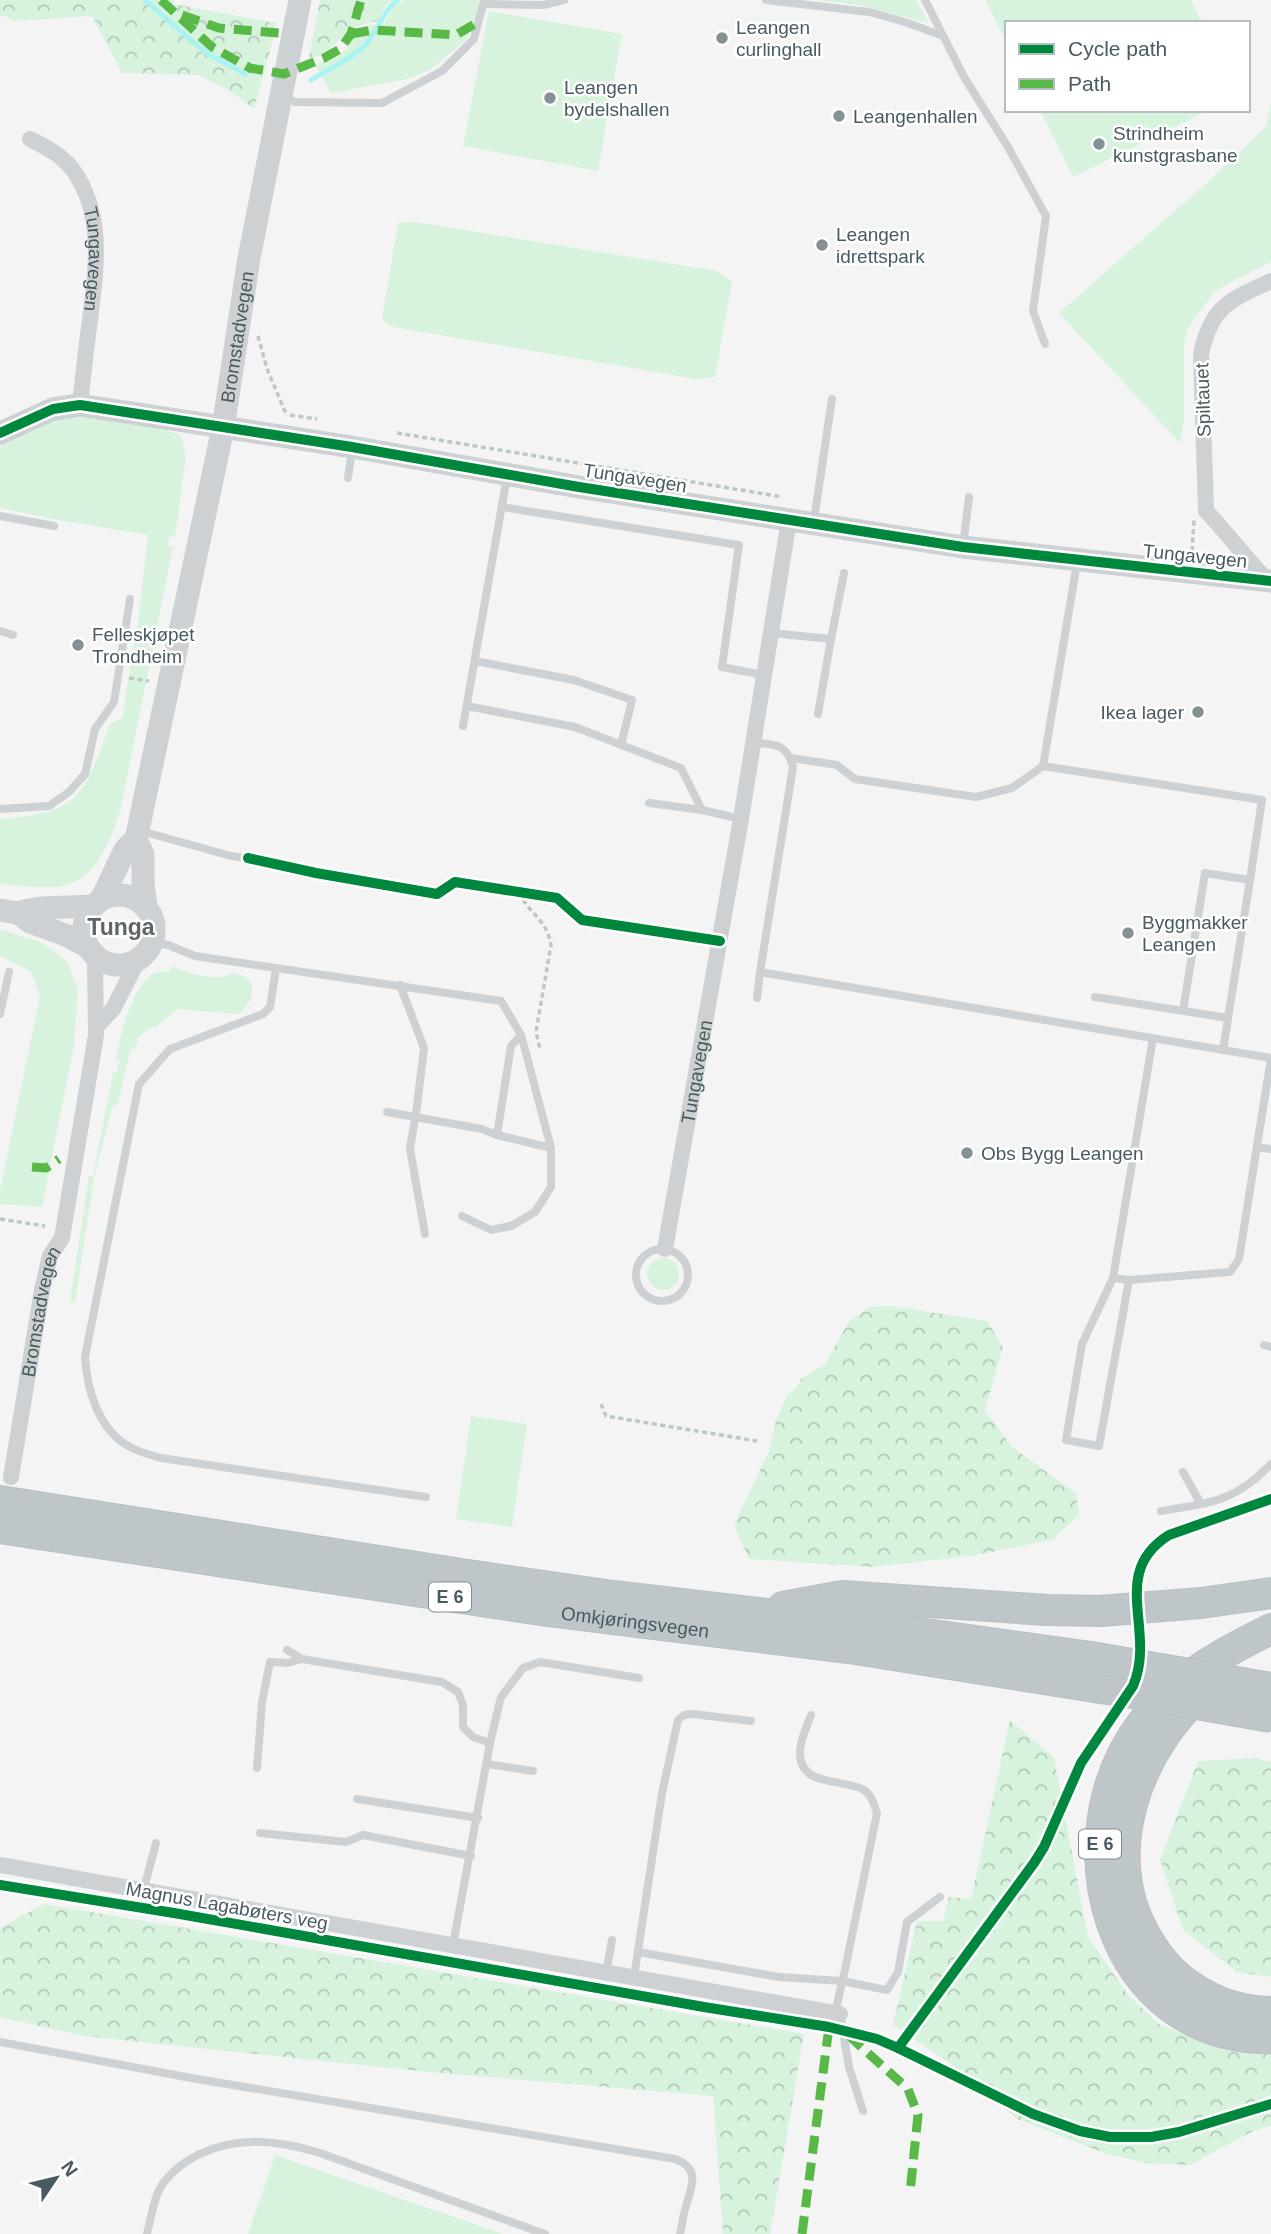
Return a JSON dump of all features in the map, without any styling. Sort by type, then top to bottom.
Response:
[{"type":"highway","name":"Omkjøringsvegen","points":[[6,1489],[461,1574],[1091,1657],[1271,1688]]},
{"type":"highway","name":"Omkjøringsvegen","points":[[0,1528],[541,1610],[849,1648],[1077,1683],[1271,1717]]},
{"type":"highway","name":"E 6","points":[[752,1613],[842,1596],[1047,1610],[1101,1611],[1201,1603],[1271,1593]]},
{"type":"highway","name":"E 6","points":[[1271,1629],[1196,1670],[1162,1700],[1141,1724],[1111,1784],[1100,1847],[1100,1875],[1105,1904],[1129,1961],[1147,1986],[1170,2006],[1195,2022],[1225,2033],[1254,2039],[1271,2039]]},
{"type":"highway","name":"E 6","points":[[1271,1650],[1224,1674],[1184,1708],[1166,1731],[1137,1787],[1125,1842],[1125,1869],[1129,1897],[1139,1924],[1153,1950],[1167,1968],[1211,1999],[1232,2007],[1271,2012]]},
{"type":"street","name":"Bromstadvegen","points":[[97,902],[125,850],[137,834],[223,428],[249,258],[300,0]]},
{"type":"street","name":"Tungavegen","points":[[30,139],[48,149],[72,169],[88,197],[94,221],[97,250],[80,405]]},
{"type":"street","name":"Spiltauet","points":[[1200,512],[1201,354],[1205,336],[1212,320],[1230,301],[1271,281]]},
{"type":"street","name":"Tungavegen","points":[[0,433],[53,409],[80,405],[789,520],[816,513],[962,547],[1270,581]]},
{"type":"street","points":[[1200,512],[1234,541],[1244,557],[1270,581]]},
{"type":"street","name":"Tungavegen","points":[[666,1249],[741,819],[789,520]]},
{"type":"street","name":"Bromstadvegen","points":[[137,834],[143,854],[146,907]]},
{"type":"street","points":[[123,894],[134,897],[146,907],[154,921],[153,942],[138,960],[127,965],[115,965],[104,962],[68,936],[9,911],[97,902],[112,895],[123,894]]},
{"type":"street","points":[[92,952],[84,937],[84,926],[86,915],[97,902]]},
{"type":"street","name":"Bromstadvegen","points":[[6,1489],[42,1290],[50,1256],[62,1238],[97,1026],[92,952]]},
{"type":"street","name":"Bromstadvegen","points":[[97,1026],[113,1009],[138,960]]},
{"type":"street","name":"Magnus Lagabøters veg","points":[[0,1865],[837,2013]]},
{"type":"lane","points":[[281,94],[295,102],[382,103],[442,71],[474,39],[483,4],[543,5],[564,0]]},
{"type":"lane","points":[[766,0],[869,12],[943,36]]},
{"type":"lane","points":[[925,0],[964,76],[1046,216],[1033,311],[1045,344]]},
{"type":"lane","points":[[816,513],[832,399]]},
{"type":"lane","points":[[348,478],[352,447]]},
{"type":"lane","points":[[463,726],[507,474]]},
{"type":"lane","points":[[962,547],[969,497]]},
{"type":"lane","points":[[502,507],[739,545],[723,667],[764,675]]},
{"type":"lane","points":[[0,516],[54,526]]},
{"type":"lane","points":[[1043,766],[1077,561]]},
{"type":"lane","points":[[818,714],[844,573]]},
{"type":"lane","points":[[0,809],[49,806],[69,792],[85,774],[95,729],[114,702],[130,598]]},
{"type":"lane","points":[[0,631],[13,635]]},
{"type":"lane","points":[[771,633],[831,639]]},
{"type":"lane","points":[[475,661],[574,680],[632,700],[621,745]]},
{"type":"lane","points":[[467,706],[575,727],[681,768],[702,810]]},
{"type":"lane","points":[[753,742],[780,746],[789,753],[793,767],[757,999]]},
{"type":"lane","points":[[791,758],[837,765],[855,779],[976,797],[1012,788],[1043,766],[1262,800],[1223,1050]]},
{"type":"lane","points":[[649,803],[702,810],[741,819]]},
{"type":"lane","points":[[137,834],[248,858]]},
{"type":"lane","points":[[1183,1011],[1205,873],[1250,880]]},
{"type":"lane","points":[[153,942],[169,945],[195,957],[501,1001],[521,1035],[551,1148],[551,1187],[535,1212],[511,1226],[491,1230],[463,1216]]},
{"type":"lane","points":[[276,969],[270,1007],[262,1014],[170,1049],[139,1084],[85,1357],[92,1398],[106,1426],[128,1446],[161,1458],[426,1497]]},
{"type":"lane","points":[[0,1014],[9,972]]},
{"type":"lane","points":[[760,972],[1271,1058],[1239,1259],[1230,1272],[1129,1280],[1113,1278]]},
{"type":"lane","points":[[400,985],[424,1048],[410,1149],[425,1234]]},
{"type":"lane","points":[[1095,997],[1228,1018]]},
{"type":"lane","points":[[497,1135],[511,1046],[521,1035]]},
{"type":"lane","points":[[1129,1280],[1099,1446],[1066,1440],[1082,1344],[1113,1278],[1153,1038]]},
{"type":"lane","points":[[387,1112],[482,1129],[551,1148]]},
{"type":"lane","points":[[1257,1147],[1271,1149]]},
{"type":"lane","points":[[657,1249],[666,1249],[684,1263],[687,1279],[680,1293],[666,1300],[658,1300],[643,1293],[636,1271],[643,1257],[657,1249]]},
{"type":"lane","points":[[1161,1511],[1222,1499],[1239,1492],[1271,1464]]},
{"type":"lane","points":[[1183,1472],[1201,1504]]},
{"type":"lane","points":[[287,1650],[302,1659],[442,1682],[458,1692],[463,1705],[463,1727],[472,1737],[490,1743]]},
{"type":"lane","points":[[257,1769],[262,1702],[270,1662],[287,1663],[302,1659]]},
{"type":"lane","points":[[453,1945],[501,1697],[523,1668],[540,1662],[639,1678]]},
{"type":"lane","points":[[634,1977],[662,1793],[678,1720],[684,1715],[693,1714],[751,1721]]},
{"type":"lane","points":[[811,1715],[800,1752],[804,1767],[811,1776],[863,1790],[873,1800],[877,1813],[837,2013],[849,2067],[863,2111]]},
{"type":"lane","points":[[487,1763],[533,1772]]},
{"type":"lane","points":[[356,1799],[478,1818]]},
{"type":"lane","points":[[260,1833],[346,1842],[363,1835],[471,1856]]},
{"type":"lane","points":[[143,1892],[156,1843]]},
{"type":"lane","points":[[638,1952],[779,1977],[842,1981],[887,1990],[898,1972],[907,1922],[940,1897]]},
{"type":"lane","points":[[606,1973],[612,1940]]},
{"type":"lane","points":[[0,2042],[191,2078],[675,2159],[689,2167],[693,2180],[680,2234]]},
{"type":"lane","points":[[147,2234],[159,2191],[173,2172],[200,2154],[217,2147],[254,2141],[290,2144],[317,2152],[545,2234]]},
{"type":"path","points":[[257,332],[267,369],[287,416]]},
{"type":"path","points":[[276,416],[321,420]]},
{"type":"path","points":[[390,431],[816,513]]},
{"type":"path","points":[[1192,551],[1200,512]]},
{"type":"path","points":[[132,679],[151,681]]},
{"type":"path","points":[[507,890],[532,894]]},
{"type":"path","points":[[520,892],[522,901],[541,918],[549,933],[551,945],[536,1032],[540,1049]]},
{"type":"path","points":[[0,1219],[45,1226]]},
{"type":"path","points":[[601,1404],[606,1416],[757,1441]]},
{"type":"green space","points":[[0,0],[174,0],[174,4],[275,23],[274,36],[254,109],[233,93],[199,75],[122,73],[92,16],[14,21],[4,15],[0,18]]},
{"type":"green space","points":[[320,0],[392,0],[378,21],[354,28],[325,52],[309,58]]},
{"type":"green space","points":[[405,0],[479,0],[476,17],[466,40],[430,70],[408,79],[331,93],[315,65],[343,52],[364,27],[385,22],[395,5]]},
{"type":"green space","points":[[820,0],[916,0],[929,23],[858,5]]},
{"type":"green space","points":[[985,0],[1191,0],[1201,21],[1005,21],[1005,39]]},
{"type":"green space","points":[[489,11],[622,34],[598,171],[463,146]]},
{"type":"green space","points":[[1271,102],[1271,262],[1214,292],[1187,330],[1184,346],[1184,419],[1180,443],[1059,313],[1266,127]]},
{"type":"green space","name":"Strindheim kunstgrasbane","points":[[1041,112],[1205,112],[1073,177]]},
{"type":"green space","points":[[416,222],[716,271],[732,281],[715,377],[696,379],[393,327],[382,319],[398,223]]},
{"type":"green space","points":[[65,416],[155,425],[181,436],[186,456],[175,537],[169,536],[168,546],[173,547],[120,812],[105,849],[81,879],[69,884],[56,887],[6,885],[0,884],[0,819],[48,812],[76,796],[85,784],[110,724],[122,718],[139,616],[148,535],[0,508],[0,442]]},
{"type":"green space","points":[[0,929],[43,943],[68,963],[78,990],[74,1045],[42,1207],[0,1204],[0,1189],[40,997],[31,972],[0,956]]},
{"type":"green space","points":[[172,966],[208,977],[234,974],[244,976],[251,985],[251,998],[238,1014],[177,1009],[155,1028],[153,1026],[137,1038],[138,1043],[130,1052],[118,1103],[112,1108],[94,1177],[75,1303],[70,1301],[89,1176],[93,1176],[113,1072],[117,1072],[120,1060],[116,1059],[120,1038],[139,989],[155,973],[169,972]]},
{"type":"green space","points":[[663,1258],[674,1263],[679,1274],[674,1285],[663,1290],[652,1285],[647,1274],[652,1263]]},
{"type":"green space","points":[[891,1306],[987,1321],[1003,1347],[985,1410],[1012,1447],[1076,1493],[1079,1515],[1052,1540],[970,1556],[873,1567],[749,1559],[734,1525],[769,1451],[776,1420],[787,1395],[796,1388],[801,1379],[825,1364],[850,1320],[870,1307]]},
{"type":"green space","points":[[471,1416],[527,1424],[512,1527],[456,1519]]},
{"type":"green space","points":[[1010,1720],[1054,1758],[1088,1937],[1128,1995],[1160,2025],[1224,2050],[1271,2051],[1271,2126],[1253,2131],[1190,2165],[1146,2163],[1104,2153],[1017,2119],[951,2064],[893,2025],[917,1921],[943,1921],[949,1897],[971,1899]]},
{"type":"green space","points":[[1256,1758],[1271,1762],[1271,1977],[1237,1972],[1183,1930],[1160,1860],[1198,1761]]},
{"type":"green space","points":[[44,1904],[804,2034],[770,2234],[723,2234],[713,2096],[429,2072],[84,2036],[0,2017],[0,1928]]},
{"type":"green space","points":[[275,2155],[503,2234],[248,2234]]},
{"type":"waterway","points":[[145,0],[205,52],[245,74]]},
{"type":"waterway","points":[[311,80],[360,49],[398,0]]},
{"type":"marked path","points":[[161,0],[212,47],[250,68],[284,74],[340,49],[351,34],[361,0]]},
{"type":"marked path","points":[[182,15],[219,28],[279,33]]},
{"type":"marked path","points":[[351,34],[373,30],[456,35],[478,22]]},
{"type":"marked path","points":[[32,1167],[46,1168],[59,1159]]},
{"type":"marked path","points":[[802,2234],[829,2027]]},
{"type":"marked path","points":[[848,2035],[908,2089],[918,2115],[910,2193]]},
{"type":"cycle path","points":[[0,433],[53,409],[80,405],[963,547],[1271,581]]},
{"type":"cycle path","points":[[248,858],[437,894],[455,882],[557,898],[582,920],[720,941]]},
{"type":"cycle path","points":[[898,2048],[1034,1863],[1044,1847],[1081,1763],[1133,1686],[1139,1665],[1140,1645],[1137,1585],[1141,1567],[1151,1550],[1169,1535],[1271,1499]]},
{"type":"cycle path","points":[[0,1885],[829,2027],[877,2039],[1033,2114],[1080,2131],[1110,2137],[1151,2137],[1179,2132],[1271,2104]]},
{"type":"place","name":"Leangen curlinghall","points":[[722,38]]},
{"type":"place","name":"Leangen bydelshallen","points":[[550,98]]},
{"type":"place","name":"Leangenhallen","points":[[839,116]]},
{"type":"place","name":"Strindheim kunstgrasbane","points":[[1099,144]]},
{"type":"place","name":"Leangen idrettspark","points":[[822,245]]},
{"type":"place","name":"Felleskjøpet Trondheim","points":[[78,645]]},
{"type":"place","name":"Ikea lager","points":[[1198,712]]},
{"type":"place","name":"Byggmakker Leangen","points":[[1128,933]]},
{"type":"place","name":"Obs Bygg Leangen","points":[[967,1153]]},
{"type":"district","name":"Tunga","points":[[121,927]]}]
